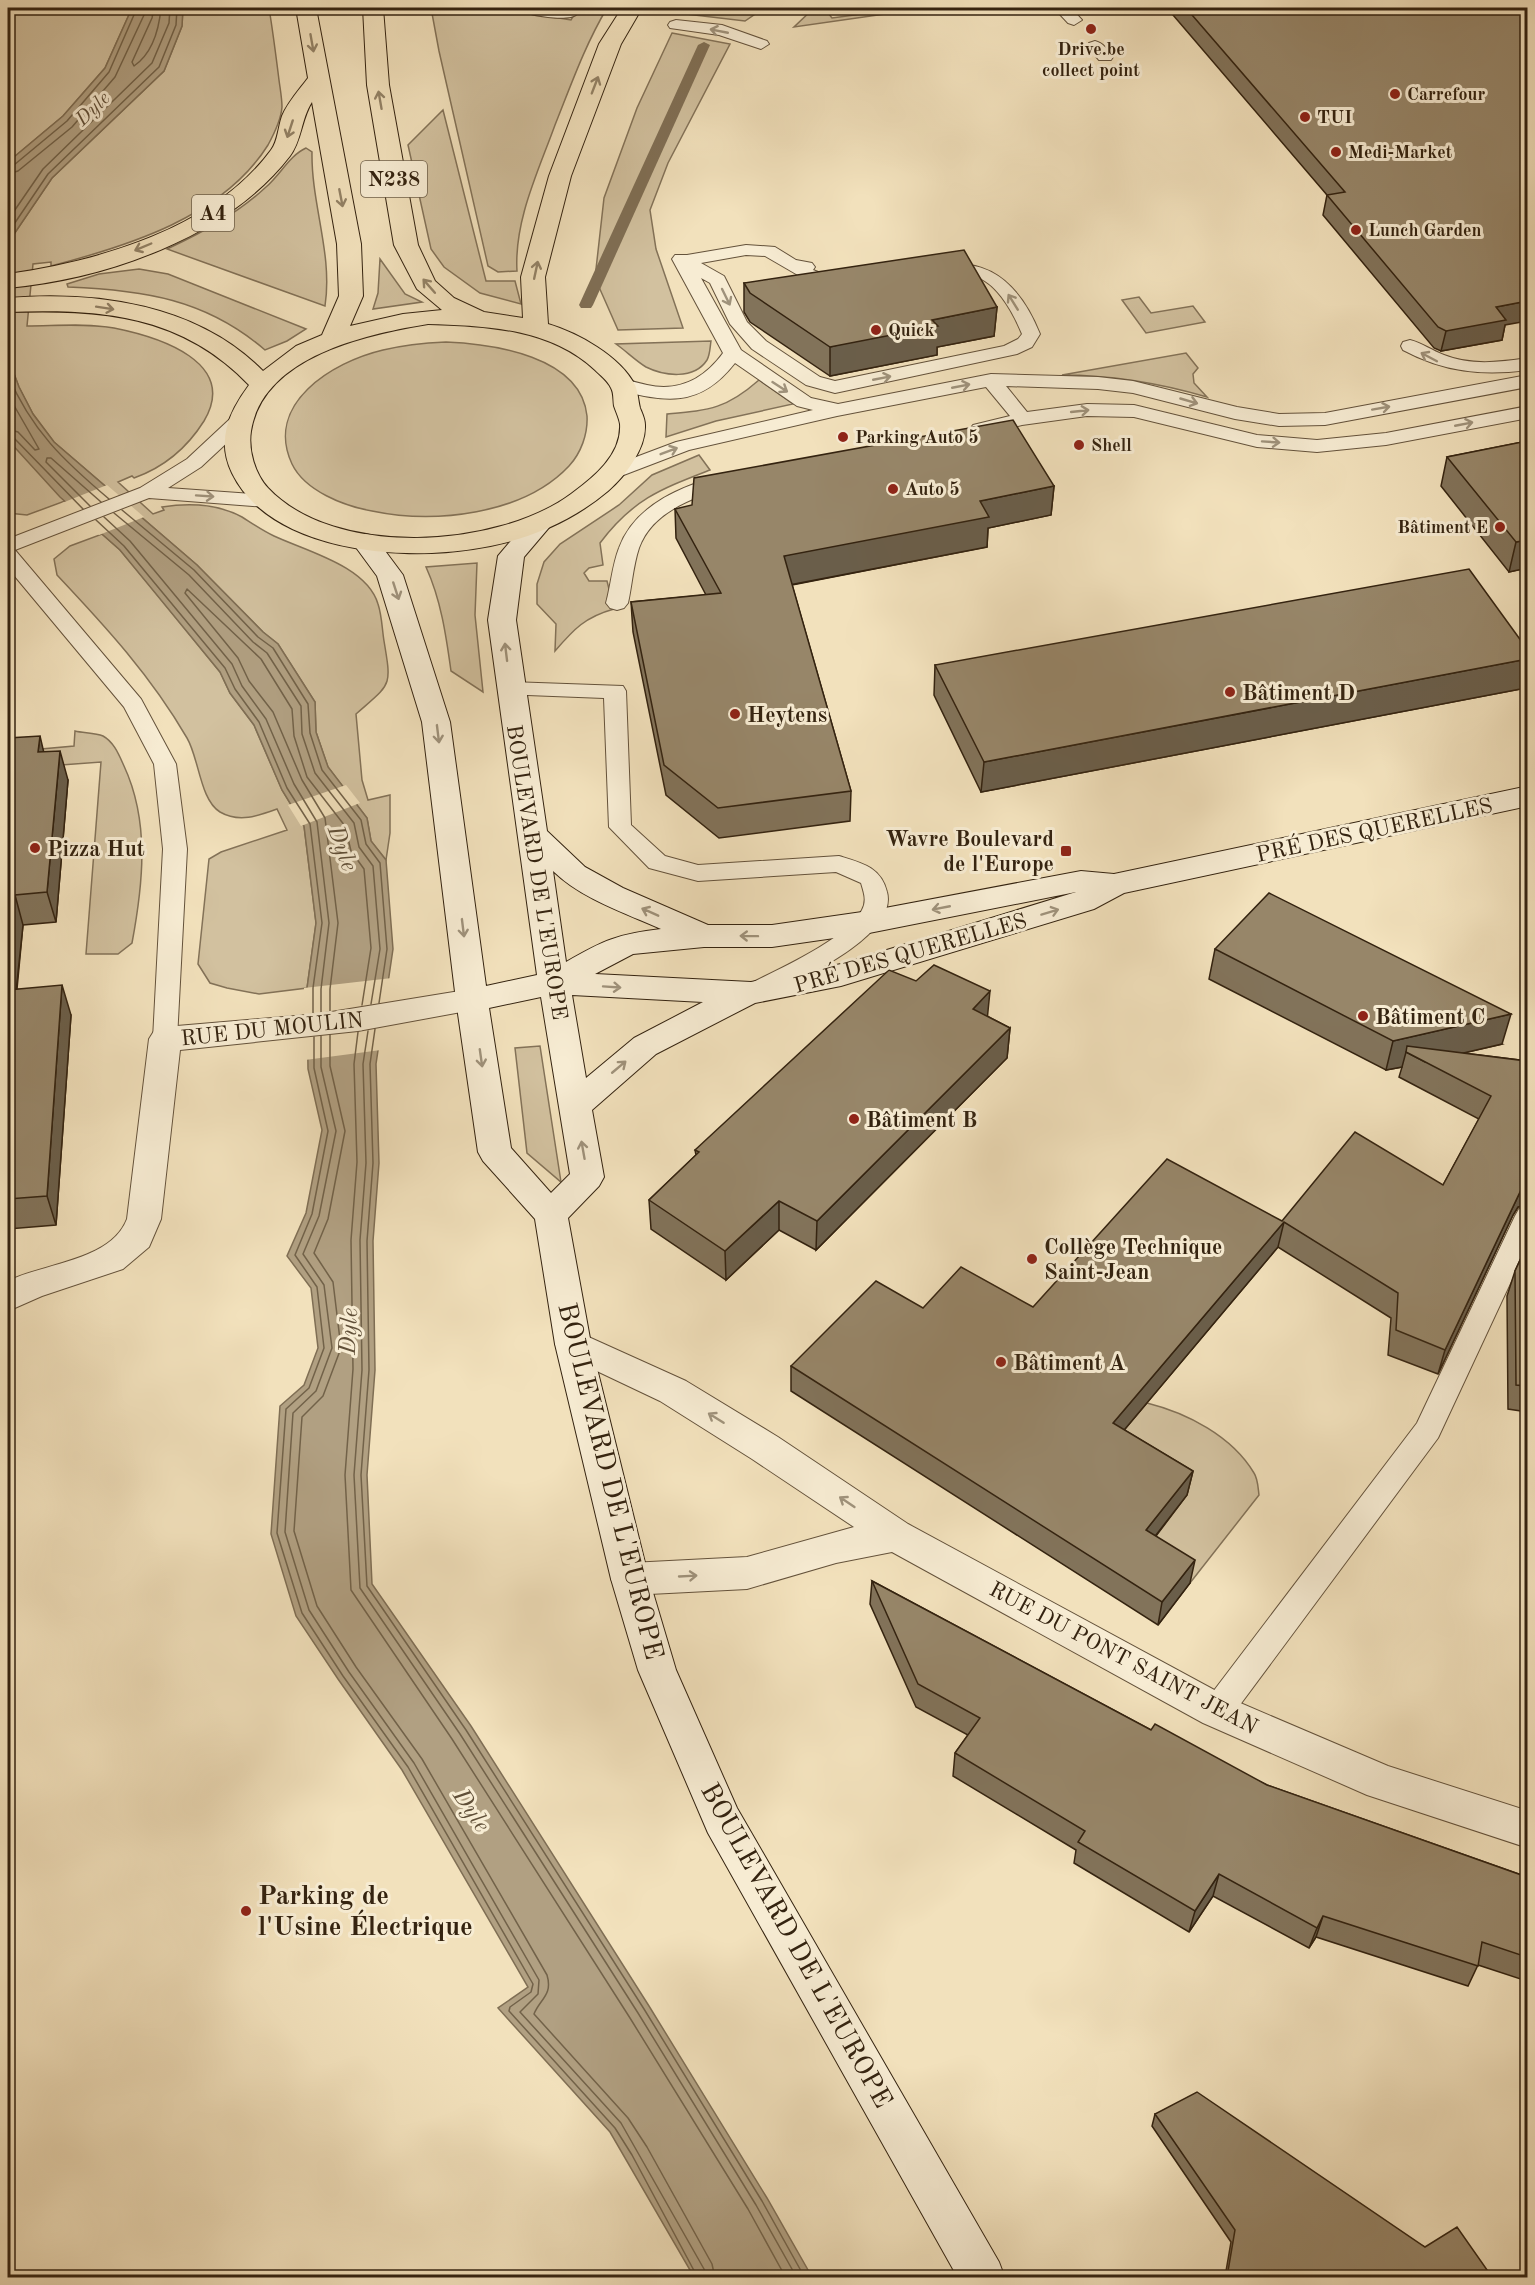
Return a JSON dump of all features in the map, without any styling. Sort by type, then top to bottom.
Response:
[{"type":"highway","name":"N238","points":[[306,8],[350,244],[351,296],[333,338]]},
{"type":"highway","name":"BOULEVARD DE L'EUROPE","points":[[373,8],[378,85],[406,245],[425,284],[446,303],[477,318]]},
{"type":"highway","points":[[536,328],[533,277],[560,176],[610,44],[632,8]]},
{"type":"highway","name":"A4","points":[[8,281],[50,276],[117,258],[175,234],[224,207],[261,177],[283,150],[295,112],[319,78]]},
{"type":"highway","points":[[8,305],[82,304],[118,310],[185,327],[217,344],[261,383]]},
{"type":"highway","name":"BOULEVARD DE L'EUROPE","points":[[477,318],[536,328],[573,343],[602,362],[622,385],[633,428],[614,472],[582,501],[539,524],[483,540],[423,546],[365,542],[315,528],[293,519],[267,501],[246,476],[236,450],[238,422],[261,383],[293,358],[333,338],[379,324],[418,319],[477,318]]},
{"type":"street","name":"BOULEVARD DE L'EUROPE","points":[[539,524],[511,556],[502,620],[510,689],[554,983],[587,1177],[551,1215],[573,1344],[630,1579],[657,1670],[722,1820],[983,2277]]},
{"type":"street","points":[[365,542],[390,575],[436,722],[472,1000],[495,1152],[551,1215]]},
{"type":"street","name":"PRÉ DES QUERELLES","points":[[554,983],[617,947],[633,943],[704,936],[772,936],[869,922],[1081,881],[1115,884],[1527,796]]},
{"type":"street","points":[[533,835],[574,874],[612,895],[704,936]]},
{"type":"street","name":"PRÉ DES QUERELLES","points":[[472,1000],[554,983],[751,993],[842,975],[1083,902],[1115,884]]},
{"type":"street","points":[[576,1106],[645,1046],[709,1011],[751,993]]},
{"type":"street","name":"RUE DU MOULIN","points":[[8,1297],[30,1286],[111,1260],[137,1238],[144,1219],[165,1039],[242,1035],[406,1014],[472,1000]]},
{"type":"street","name":"RUE DU PONT SAINT JEAN","points":[[573,1344],[673,1391],[765,1448],[895,1535],[1217,1711],[1381,1782],[1527,1830]]},
{"type":"street","points":[[630,1579],[747,1573],[802,1559],[836,1547],[895,1535]]},
{"type":"lane","points":[[526,8],[569,14]]},
{"type":"lane","points":[[1062,8],[1074,20]]},
{"type":"lane","points":[[676,25],[722,30],[761,44]]},
{"type":"lane","points":[[678,253],[769,251],[821,281],[839,287],[851,285]]},
{"type":"lane","points":[[678,253],[718,280],[739,324],[759,345],[813,381],[836,387],[1010,350],[1025,343],[1031,334],[1006,291],[994,278],[976,270],[956,269],[921,274]]},
{"type":"lane","points":[[678,253],[733,353],[804,402],[837,410]]},
{"type":"lane","points":[[790,265],[824,269]]},
{"type":"lane","points":[[1410,346],[1437,361],[1476,369],[1527,364]]},
{"type":"lane","points":[[622,385],[672,395],[703,384],[721,371],[733,353]]},
{"type":"lane","points":[[991,380],[1022,419]]},
{"type":"lane","points":[[614,472],[683,446],[837,410],[991,380],[1098,383],[1132,387],[1235,413],[1279,420],[1325,419],[1527,381]]},
{"type":"lane","points":[[956,434],[1022,419],[1087,410],[1134,411],[1257,441],[1317,446],[1386,439],[1527,412]]},
{"type":"lane","points":[[8,546],[147,492],[194,463],[238,422]]},
{"type":"lane","points":[[617,603],[631,544],[647,518],[672,500],[726,480],[747,476]]},
{"type":"lane","points":[[147,492],[267,501]]},
{"type":"lane","points":[[8,555],[133,704],[165,764],[175,849],[165,1039]]},
{"type":"lane","points":[[510,689],[615,691],[620,827],[657,862],[698,873],[839,864],[871,878],[877,901],[869,922],[828,954],[751,993]]},
{"type":"lane","points":[[1217,1711],[1428,1430],[1527,1216]]},
{"type":"shaded area","points":[[8,8],[132,8],[105,68],[63,116],[8,162]]},
{"type":"shaded area","points":[[183,8],[269,8],[282,104],[273,136],[249,170],[226,191],[200,210],[172,225],[142,238],[81,258],[51,266],[51,262],[33,264],[27,326],[82,325],[114,328],[152,338],[189,356],[203,368],[211,383],[212,400],[204,421],[174,456],[145,474],[118,482],[153,514],[164,510],[162,507],[182,505],[213,507],[233,513],[270,534],[334,561],[362,579],[372,591],[380,613],[388,677],[382,690],[356,714],[362,780],[368,800],[390,795],[390,833],[386,860],[371,841],[367,818],[328,767],[316,732],[315,702],[278,644],[263,632],[197,565],[54,442],[33,414],[8,358],[8,248],[12,237],[52,178],[164,71],[182,26]]},
{"type":"shaded area","points":[[431,8],[496,8],[571,20],[578,8],[607,8],[579,65],[528,197],[519,234],[517,271],[498,272],[488,266]]},
{"type":"shaded area","points":[[682,8],[764,8],[745,21],[677,13]]},
{"type":"shaded area","points":[[814,8],[824,8],[832,18],[908,8],[927,8],[794,27]]},
{"type":"shaded area","points":[[672,33],[730,44],[668,163],[650,210],[656,249],[683,328],[618,330],[595,278],[604,198],[637,108]]},
{"type":"shaded area","points":[[443,110],[486,281],[515,281],[521,304],[480,293],[444,267],[431,249],[408,145]]},
{"type":"shaded area","points":[[306,148],[312,152],[315,191],[324,248],[327,287],[325,306],[167,249],[243,206],[271,182],[295,155]]},
{"type":"shaded area","points":[[380,259],[405,294],[422,302],[373,309],[378,293]]},
{"type":"shaded area","points":[[139,269],[168,274],[306,329],[287,341],[265,350],[243,333],[197,308],[148,295],[68,287],[67,284],[99,274]]},
{"type":"shaded area","points":[[1139,297],[1151,313],[1193,306],[1205,322],[1146,333],[1122,300]]},
{"type":"shaded area","points":[[711,341],[708,358],[701,366],[695,371],[678,374],[661,373],[646,367],[616,344]]},
{"type":"shaded area","points":[[446,342],[510,350],[532,357],[569,379],[581,396],[587,423],[583,443],[569,466],[550,483],[528,496],[503,505],[476,512],[422,516],[372,511],[338,501],[326,496],[298,474],[292,464],[286,442],[287,423],[295,405],[308,389],[343,364],[363,356],[399,347]]},
{"type":"shaded area","points":[[1186,353],[1198,368],[1193,374],[1194,383],[1207,397],[1136,381],[1099,376],[1062,375]]},
{"type":"shaded area","points":[[759,380],[793,404],[716,421],[666,437],[667,414],[717,406],[737,397]]},
{"type":"shaded area","points":[[8,439],[65,501],[27,515],[8,513]]},
{"type":"shaded area","points":[[699,455],[710,470],[649,497],[624,516],[600,543],[603,565],[589,568],[584,573],[589,581],[607,581],[614,609],[588,620],[568,636],[555,651],[556,624],[537,604],[537,584],[544,562],[560,544],[619,505],[652,475]]},
{"type":"shaded area","points":[[102,534],[120,550],[220,672],[230,693],[254,725],[282,790],[304,826],[316,923],[307,988],[259,994],[227,988],[210,983],[198,964],[209,859],[221,852],[287,830],[277,809],[241,818],[220,812],[213,806],[204,789],[191,746],[173,715],[127,653],[57,575],[54,559],[70,546]]},
{"type":"shaded area","points":[[477,563],[475,615],[483,692],[451,671],[439,605],[426,567]]},
{"type":"shaded area","points":[[75,731],[103,736],[113,745],[132,787],[138,809],[142,853],[139,898],[132,943],[118,954],[86,954],[101,762],[8,769],[8,752],[74,746]]},
{"type":"shaded area","points":[[540,1046],[561,1182],[527,1153],[515,1048]]},
{"type":"shaded area","points":[[1147,1403],[1178,1413],[1221,1437],[1245,1460],[1257,1481],[1259,1495],[1190,1583],[1142,1553],[1109,1448]]},
{"type":"water","name":"Dyle","points":[[132,8],[183,8],[182,26],[164,71],[52,178],[12,237],[8,248],[8,162],[63,116],[105,68]]},
{"type":"water","name":"Dyle","points":[[8,358],[33,414],[54,442],[197,565],[263,632],[278,644],[315,702],[316,732],[328,767],[367,818],[371,841],[386,860],[393,949],[376,1064],[379,1163],[373,1241],[375,1370],[367,1475],[372,1584],[471,1726],[649,2006],[767,2198],[812,2277],[694,2277],[610,2132],[498,2008],[528,1987],[402,1770],[296,1616],[271,1534],[280,1406],[304,1385],[318,1348],[311,1288],[287,1256],[306,1213],[322,1130],[308,1069],[307,988],[316,923],[304,826],[282,790],[254,725],[230,693],[220,672],[120,550],[60,497],[8,440]]},
{"type":"pier","points":[[107,485],[144,517],[99,535],[62,503]]},
{"type":"pier","points":[[346,785],[360,803],[301,826],[288,805]]},
{"type":"pier","points":[[392,978],[381,1050],[305,1060],[304,988]]},
{"type":"building","name":"Carrefour","points":[[1186,8],[1527,8],[1527,301],[1496,307],[1506,320],[1446,331],[1438,327],[1327,195],[1345,192]]},
{"type":"building","points":[[964,250],[997,307],[932,320],[938,326],[830,347],[750,293],[744,283]]},
{"type":"building","points":[[1013,420],[1054,486],[980,501],[989,517],[784,556],[851,791],[718,808],[664,765],[631,602],[721,593],[675,509],[692,505],[694,478]]},
{"type":"building","points":[[1527,441],[1527,540],[1516,542],[1447,457]]},
{"type":"building","name":"Bâtiment D","points":[[1469,569],[1527,649],[1527,659],[984,762],[935,665]]},
{"type":"building","name":"Pizza Hut","points":[[40,736],[38,752],[60,751],[47,892],[15,895],[8,960],[8,738]]},
{"type":"building","points":[[1269,893],[1511,1014],[1393,1041],[1215,949]]},
{"type":"building","name":"Bâtiment B","points":[[934,965],[990,991],[973,1009],[1010,1028],[817,1221],[779,1201],[725,1251],[649,1200],[699,1152],[695,1150],[889,970],[916,981]]},
{"type":"building","points":[[62,985],[47,1196],[8,1199],[8,990]]},
{"type":"building","points":[[1407,1046],[1527,1061],[1527,1182],[1521,1190],[1445,1350],[1396,1330],[1398,1293],[1284,1222],[1113,1423],[1193,1471],[1146,1530],[1195,1560],[1162,1602],[791,1366],[876,1281],[923,1308],[961,1267],[1033,1307],[1167,1159],[1282,1221],[1355,1132],[1443,1185],[1491,1096],[1406,1052]]},
{"type":"building","points":[[1527,1245],[1527,1386],[1516,1385],[1515,1271]]},
{"type":"building","points":[[872,1581],[1151,1730],[1155,1724],[1267,1785],[1527,1877],[1527,1957],[1482,1942],[1478,1966],[1323,1916],[1317,1928],[1219,1874],[1195,1911],[1078,1842],[1085,1831],[955,1753],[980,1718],[918,1684]]},
{"type":"building","points":[[1197,2092],[1425,2247],[1457,2227],[1492,2277],[1227,2277],[1235,2230],[1155,2114]]},
{"type":"waterway","points":[[586,305],[704,45]]},
{"type":"place","name":"Drive.be collect point","points":[[1091,29]]},
{"type":"place","name":"Carrefour","points":[[1395,94]]},
{"type":"place","name":"TUI","points":[[1305,117]]},
{"type":"place","name":"Medi-Market","points":[[1336,152]]},
{"type":"place","name":"Lunch Garden","points":[[1356,230]]},
{"type":"place","name":"Quick","points":[[876,330]]},
{"type":"place","name":"Parking Auto 5","points":[[843,437]]},
{"type":"place","name":"Shell","points":[[1079,445]]},
{"type":"place","name":"Auto 5","points":[[893,489]]},
{"type":"place","name":"Bâtiment E","points":[[1500,527]]},
{"type":"place","name":"Bâtiment D","points":[[1230,692]]},
{"type":"place","name":"Heytens","points":[[735,714]]},
{"type":"place","name":"Pizza Hut","points":[[35,848]]},
{"type":"place","name":"Wavre Boulevard de l'Europe","points":[[1066,851]]},
{"type":"place","name":"Bâtiment C","points":[[1363,1016]]},
{"type":"place","name":"Bâtiment B","points":[[854,1119]]},
{"type":"place","name":"Collège Technique Saint-Jean","points":[[1032,1259]]},
{"type":"place","name":"Bâtiment A","points":[[1001,1362]]},
{"type":"place","name":"Parking de l'Usine Électrique","points":[[246,1911]]}]
